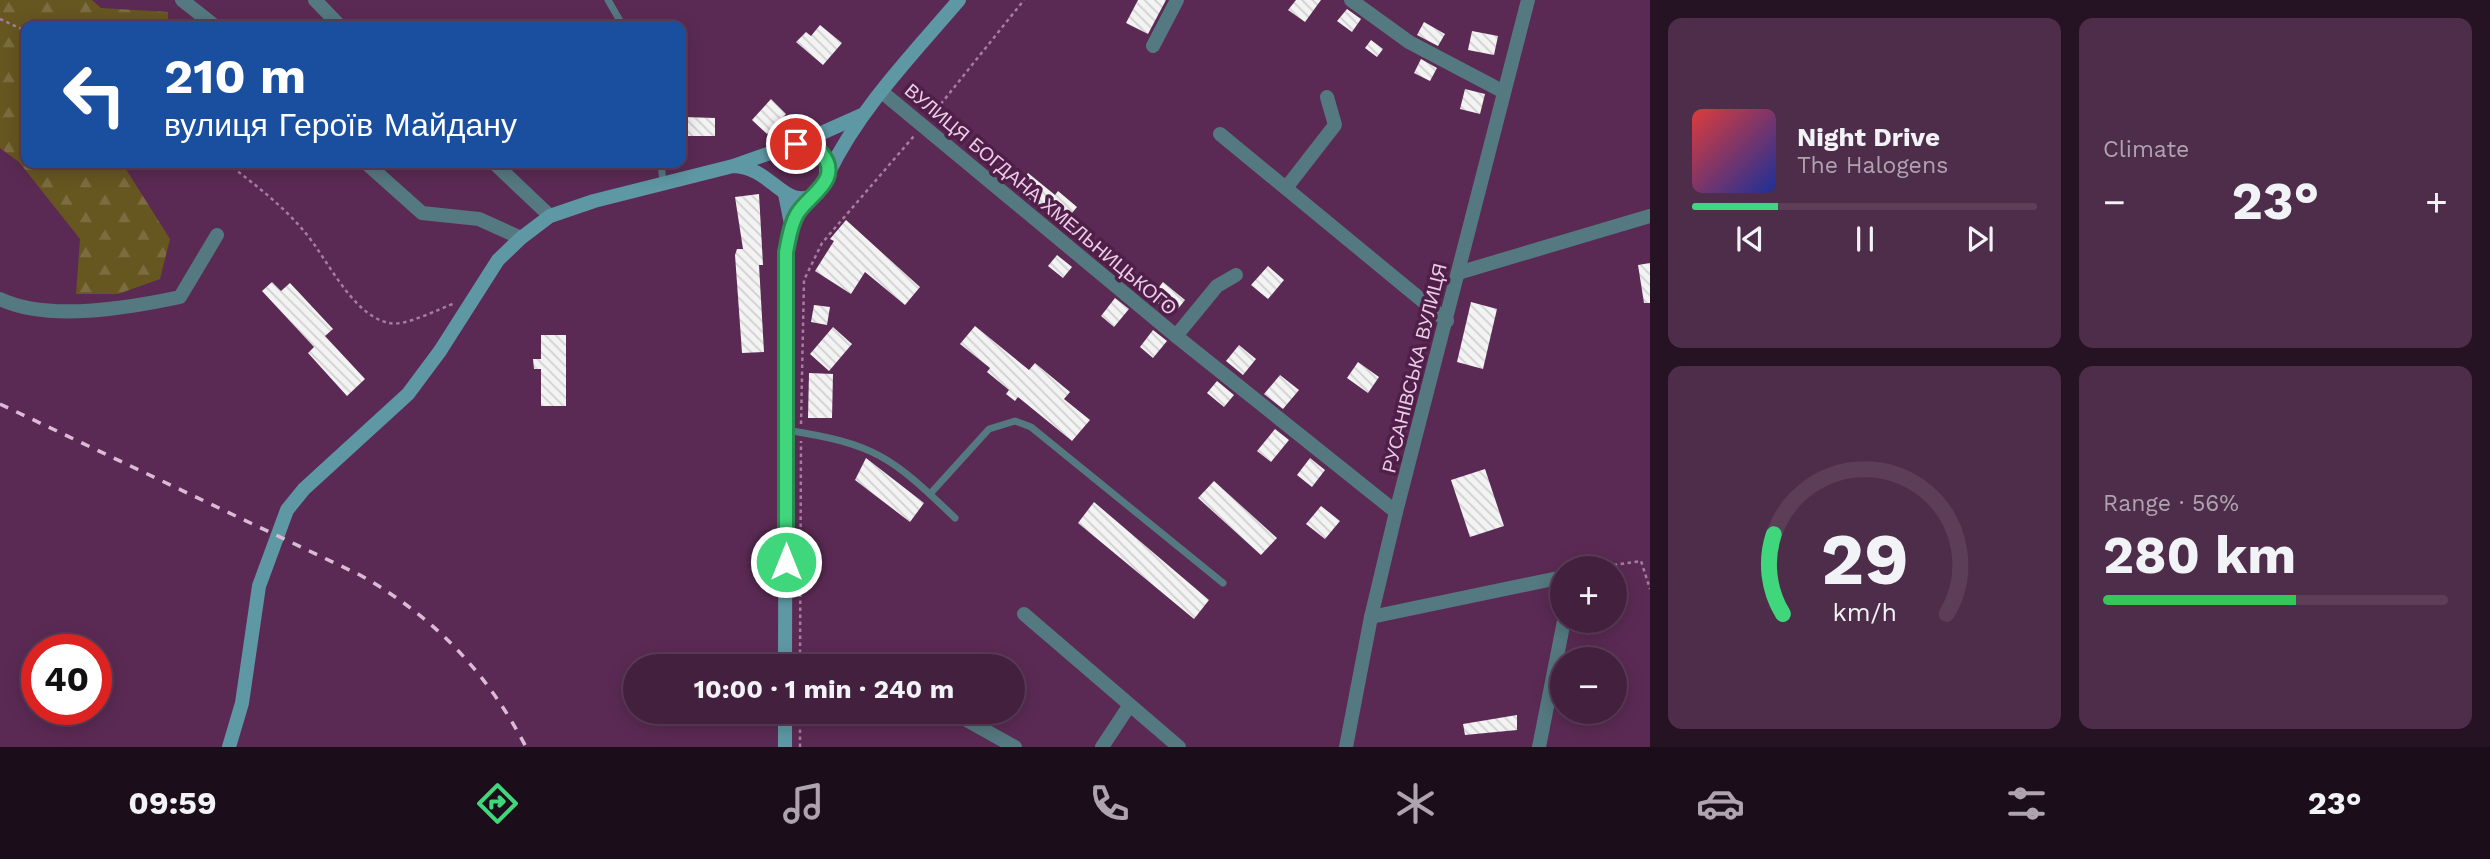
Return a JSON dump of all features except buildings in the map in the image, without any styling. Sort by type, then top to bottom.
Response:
[{"type":"street","points":[[182,0],[209,21]]},
{"type":"street","points":[[315,0],[335,21]]},
{"type":"street","points":[[327,12],[338,0]]},
{"type":"street","points":[[791,224],[812,196],[823,187],[844,142],[863,114],[959,0]]},
{"type":"street","points":[[1153,46],[1177,0]]},
{"type":"street","points":[[1351,0],[1409,42],[1504,92]]},
{"type":"street","name":"РУСАНІВСЬКА ВУЛИЦЯ","points":[[1346,747],[1371,617],[1396,512],[1528,0]]},
{"type":"street","name":"ВУЛИЦЯ БОГДАНА ХМЕЛЬНИЦЬКОГО","points":[[882,92],[1176,336],[1396,512]]},
{"type":"street","points":[[1286,188],[1335,125],[1327,97]]},
{"type":"street","points":[[229,747],[242,704],[259,586],[273,541],[288,510],[304,489],[408,394],[440,351],[498,260],[550,216],[733,166],[790,147],[863,114]]},
{"type":"street","points":[[1220,134],[1447,321]]},
{"type":"street","points":[[790,147],[817,149],[826,160],[828,174]]},
{"type":"street","points":[[785,654],[794,432],[786,252],[791,224],[773,169],[790,147]]},
{"type":"street","points":[[733,166],[758,170],[782,191],[798,199],[812,196]]},
{"type":"street","points":[[371,168],[422,214],[479,219],[522,238]]},
{"type":"street","points":[[499,168],[550,216]]},
{"type":"street","points":[[1458,273],[1650,216]]},
{"type":"street","points":[[0,299],[18,307],[50,310],[131,307],[180,297],[217,235]]},
{"type":"street","name":"ВУЛИЦЯ БОГДАНА ХМЕЛЬНИЦЬКОГО","points":[[1176,336],[1217,286],[1236,275]]},
{"type":"street","points":[[1371,617],[1550,580]]},
{"type":"street","points":[[1024,614],[1179,747]]},
{"type":"street","points":[[1539,747],[1562,633]]},
{"type":"street","points":[[1101,747],[1129,706]]},
{"type":"street","points":[[785,724],[785,747]]},
{"type":"street","points":[[974,724],[1015,747]]},
{"type":"lane","points":[[608,0],[620,21]]},
{"type":"lane","points":[[661,168],[663,184]]},
{"type":"lane","points":[[930,494],[989,429],[1015,421],[1031,427],[1223,583]]},
{"type":"lane","points":[[794,432],[826,436],[875,451],[904,470],[956,519]]},
{"type":"path","points":[[800,654],[794,432],[804,280],[822,243],[923,126],[1024,0]]},
{"type":"path","points":[[0,19],[21,29]]},
{"type":"path","points":[[233,168],[273,199],[304,231],[361,309],[390,324],[421,317],[456,303]]},
{"type":"path","points":[[1627,563],[1641,561],[1650,589]]},
{"type":"path","points":[[800,724],[800,747]]},
{"type":"green space","points":[[0,0],[92,0],[101,8],[168,12],[168,21],[21,21],[21,165],[0,148]]},
{"type":"green space","points":[[24,168],[125,168],[170,239],[160,279],[118,294],[76,294],[80,239]]},
{"type":"railway","points":[[0,404],[360,575],[386,591],[434,628],[476,670],[511,720],[526,747]]},
{"type":"route","points":[[786,562],[786,252],[791,224],[803,205],[823,187],[828,174],[826,160],[817,149],[796,144]]}]
